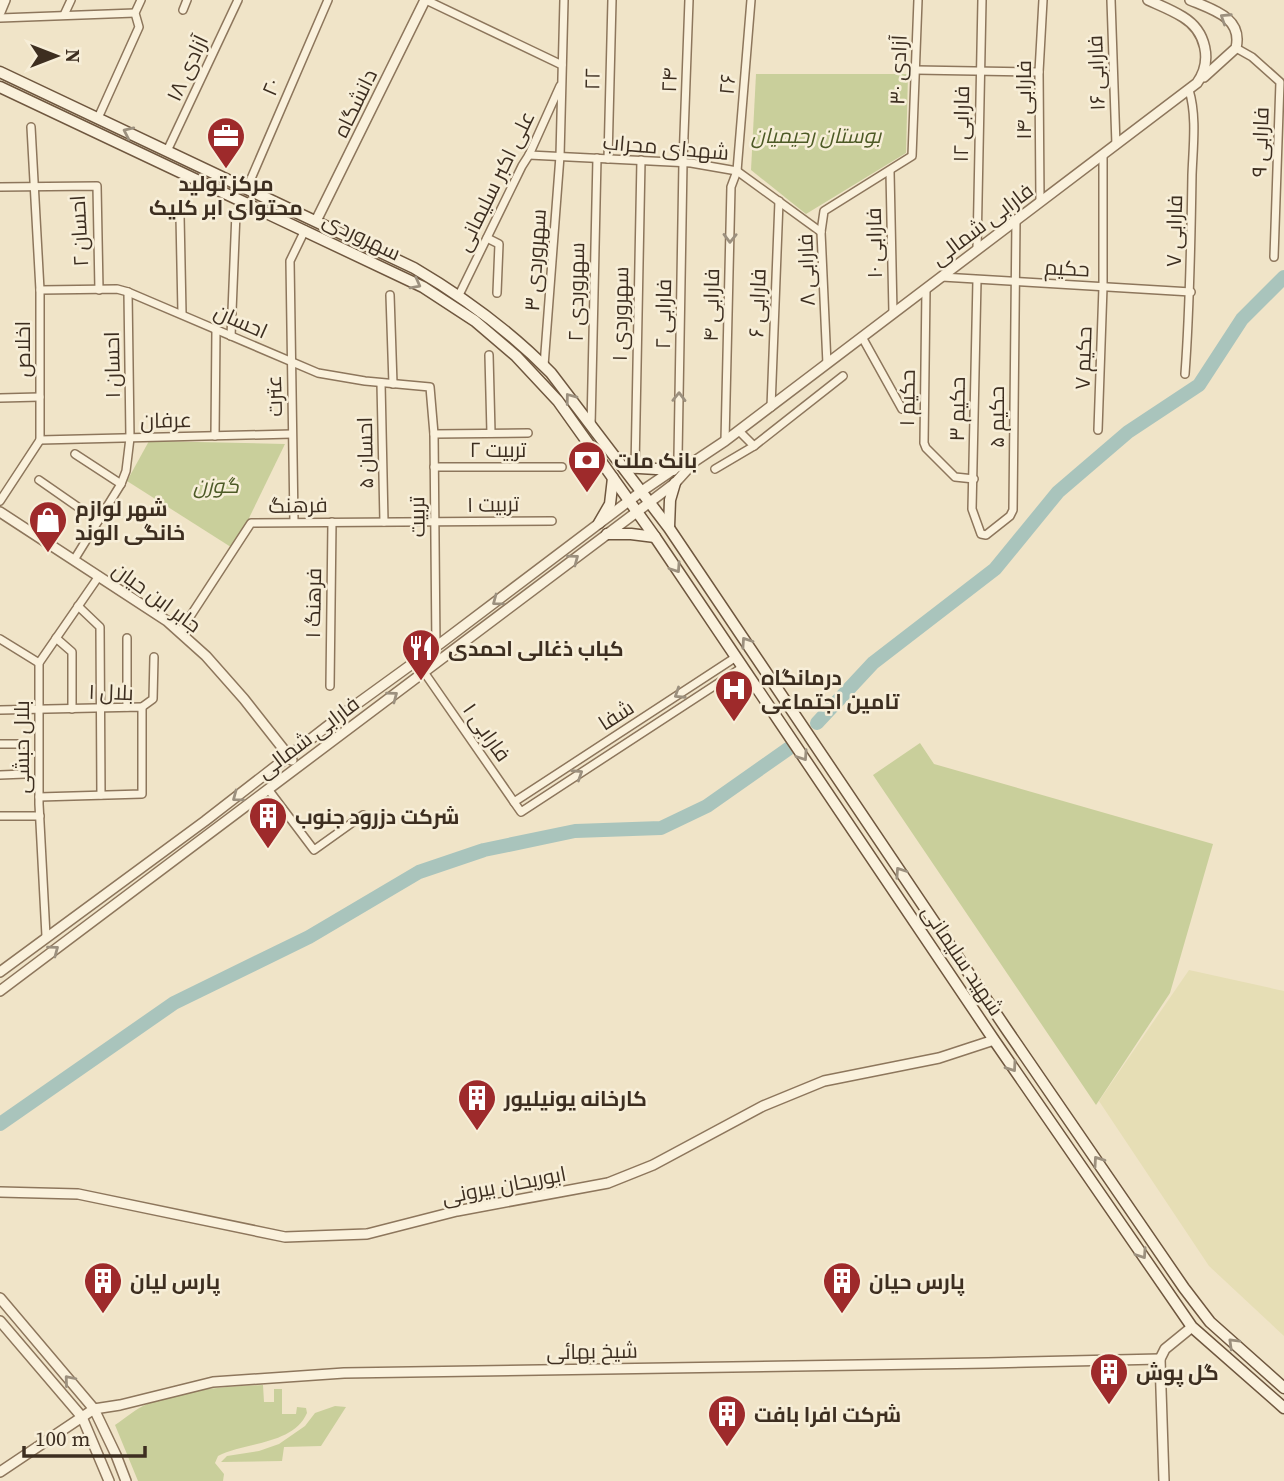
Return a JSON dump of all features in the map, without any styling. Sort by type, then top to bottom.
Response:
[{"type":"main road","name":"سهروردی","points":[[0,72],[316,220],[414,268],[460,295],[499,325],[544,366],[642,491]]},
{"type":"main road","name":"سهروردی","points":[[0,88],[423,287],[475,321],[516,356],[558,401],[637,512]]},
{"type":"main road","points":[[623,467],[676,468]]},
{"type":"main road","points":[[596,526],[610,504],[613,478]]},
{"type":"main road","points":[[670,528],[670,500],[675,482]]},
{"type":"main road","name":"شهید سلیمانی","points":[[642,491],[670,528],[999,1019],[1184,1288],[1210,1322],[1284,1388]]},
{"type":"main road","name":"شهید سلیمانی","points":[[637,512],[994,1040],[1192,1326],[1284,1408]]},
{"type":"main road","points":[[603,537],[631,534],[655,537]]},
{"type":"street","points":[[0,12],[5,0]]},
{"type":"street","points":[[64,15],[71,0]]},
{"type":"street","points":[[98,118],[139,27],[135,13],[141,0]]},
{"type":"street","points":[[183,10],[187,0]]},
{"type":"street","name":"آزادی ۱۸","points":[[167,151],[238,0]]},
{"type":"street","name":"۲۰","points":[[247,188],[328,0]]},
{"type":"street","points":[[426,0],[562,65]]},
{"type":"street","name":"دانشگاه","points":[[316,220],[426,0]]},
{"type":"street","name":"علی اکبر سلیمانی","points":[[560,156],[564,0]]},
{"type":"street","name":"۲۲","points":[[608,159],[611,0]]},
{"type":"street","name":"۲۴","points":[[683,162],[689,0]]},
{"type":"street","name":"۲۶","points":[[737,171],[751,0]]},
{"type":"street","name":"آزادی ۳۰","points":[[890,172],[912,156],[918,0]]},
{"type":"street","name":"فارابی ۱۲","points":[[976,249],[982,0]]},
{"type":"street","name":"فارابی ۱۴","points":[[1040,201],[1039,72],[1043,0]]},
{"type":"street","name":"فارابی ۱۶","points":[[1111,0],[1116,145]]},
{"type":"street","points":[[1148,0],[1185,18],[1201,36],[1207,57],[1203,75],[1198,83]]},
{"type":"street","points":[[1190,0],[1231,20],[1238,35],[1236,48]]},
{"type":"street","points":[[0,18],[135,13]]},
{"type":"street","name":"فارابی شمالی","points":[[0,972],[629,500],[676,468],[695,461],[726,442],[976,249],[1189,90],[1236,48]]},
{"type":"street","name":"فارابی ۹","points":[[1236,48],[1252,57],[1280,82],[1274,257]]},
{"type":"street","points":[[916,70],[1039,72]]},
{"type":"street","name":"علی اکبر سلیمانی","points":[[460,295],[529,155],[561,82]]},
{"type":"street","name":"فارابی ۷","points":[[1185,374],[1191,292],[1193,104],[1189,90]]},
{"type":"street","name":"اخلاص","points":[[31,127],[40,290],[40,440]]},
{"type":"street","name":"حکیم ۷","points":[[1098,430],[1103,287],[1103,154]]},
{"type":"street","name":"شهدای محراب","points":[[529,155],[683,162],[737,171],[821,232]]},
{"type":"street","name":"سهروردی ۳","points":[[544,366],[560,156]]},
{"type":"street","name":"سهروردی ۲","points":[[591,426],[597,158]]},
{"type":"street","name":"سهروردی ۱","points":[[635,469],[641,160]]},
{"type":"street","name":"فارابی ۲","points":[[676,468],[683,162]]},
{"type":"street","name":"فارابی ۴","points":[[726,442],[731,187],[737,171]]},
{"type":"street","name":"فارابی ۸","points":[[827,364],[821,232],[824,211],[890,172]]},
{"type":"street","name":"فارابی ۱۰","points":[[890,172],[893,313]]},
{"type":"street","points":[[0,187],[36,186]]},
{"type":"street","name":"احسان ۲","points":[[36,186],[97,186],[99,290]]},
{"type":"street","name":"فارابی ۶","points":[[771,407],[779,201]]},
{"type":"street","points":[[231,337],[236,213]]},
{"type":"street","points":[[180,216],[181,313]]},
{"type":"street","name":"حکیم ۵","points":[[983,535],[1010,516],[1013,510],[1016,220]]},
{"type":"street","name":"عترت","points":[[294,522],[290,261],[305,230]]},
{"type":"street","points":[[487,237],[499,244],[497,293]]},
{"type":"street","name":"حکیم","points":[[942,277],[1191,292]]},
{"type":"street","name":"حکیم ۳","points":[[977,280],[972,509],[983,535]]},
{"type":"street","name":"احسان","points":[[40,290],[117,289],[181,313],[318,373],[381,383],[430,387]]},
{"type":"street","name":"حکیم ۱","points":[[926,289],[924,443],[955,477],[974,479]]},
{"type":"street","name":"احسان ۱","points":[[74,561],[121,484],[126,471],[131,438],[128,292]]},
{"type":"street","points":[[390,295],[393,384]]},
{"type":"street","points":[[215,436],[216,330]]},
{"type":"street","points":[[862,337],[902,409]]},
{"type":"street","points":[[489,355],[491,433]]},
{"type":"street","points":[[715,469],[754,446],[843,376]]},
{"type":"street","name":"احسان ۵","points":[[381,383],[384,522]]},
{"type":"street","name":"تربیت","points":[[430,387],[434,434],[436,647]]},
{"type":"street","points":[[0,398],[40,397]]},
{"type":"street","points":[[739,431],[754,446]]},
{"type":"street","points":[[434,434],[528,433]]},
{"type":"street","name":"عرفان","points":[[40,440],[292,434]]},
{"type":"street","points":[[0,501],[40,440]]},
{"type":"street","points":[[75,454],[121,484]]},
{"type":"street","name":"فارابی شمالی","points":[[0,991],[637,512],[675,482],[695,461]]},
{"type":"street","name":"تربیت ۲","points":[[434,467],[562,467]]},
{"type":"street","points":[[39,480],[98,521]]},
{"type":"street","name":"جابر ابن حیان","points":[[0,512],[180,632],[221,673],[297,767]]},
{"type":"street","name":"تربیت ۱","points":[[435,523],[552,521]]},
{"type":"street","name":"فرهنگ ۱","points":[[330,686],[332,522]]},
{"type":"street","name":"فرهنگ","points":[[180,632],[251,523],[435,523]]},
{"type":"street","points":[[596,526],[603,537]]},
{"type":"street","points":[[0,639],[39,663],[99,576]]},
{"type":"street","points":[[39,797],[101,795],[100,627],[78,606]]},
{"type":"street","points":[[57,638],[72,652],[72,709]]},
{"type":"street","points":[[127,638],[127,708]]},
{"type":"street","points":[[142,707],[153,699],[154,657]]},
{"type":"street","name":"شفا","points":[[514,802],[736,657]]},
{"type":"street","name":"بلال حبشی","points":[[39,663],[39,797],[46,936]]},
{"type":"street","points":[[721,667],[728,677]]},
{"type":"street","name":"شفا","points":[[521,812],[743,667]]},
{"type":"street","name":"فارابی ۱","points":[[424,672],[521,812]]},
{"type":"street","name":"بلال ۱","points":[[0,710],[142,707],[142,794],[101,795]]},
{"type":"street","points":[[653,711],[660,721]]},
{"type":"street","points":[[0,744],[24,744]]},
{"type":"street","points":[[0,775],[25,774]]},
{"type":"street","points":[[268,789],[314,850],[363,815]]},
{"type":"street","points":[[0,816],[40,816]]},
{"type":"street","name":"ابوریحان بیرونی","points":[[0,1192],[78,1194],[285,1237],[366,1234],[457,1211],[608,1183],[653,1164],[763,1106],[824,1081],[939,1058],[994,1040]]},
{"type":"street","points":[[0,1298],[94,1409],[126,1481]]},
{"type":"street","points":[[0,1321],[82,1417],[109,1481]]},
{"type":"street","points":[[1164,1481],[1160,1359],[1165,1349],[1192,1326]]},
{"type":"street","name":"شیخ بهائی","points":[[0,1472],[94,1409],[213,1382],[344,1373],[1160,1359]]},
{"type":"shaded area","points":[[1189,970],[1284,991],[1284,1336],[1209,1266],[1099,1101]]},
{"type":"green space","name":"بوستان رحیمیان","points":[[756,74],[908,74],[906,153],[806,214],[751,170]]},
{"type":"green space","name":"گوزن","points":[[149,441],[285,444],[234,549],[127,481]]},
{"type":"green space","points":[[920,743],[934,764],[1213,844],[1170,993],[1096,1105],[873,775]]},
{"type":"green space","points":[[263,1385],[264,1402],[274,1402],[274,1389],[282,1389],[282,1414],[296,1414],[297,1407],[306,1408],[307,1413],[291,1431],[280,1437],[218,1456],[215,1463],[224,1474],[223,1481],[138,1481],[115,1425],[157,1400],[187,1392]]},
{"type":"green space","points":[[335,1406],[346,1407],[321,1446],[284,1447],[282,1461],[221,1462],[227,1456],[259,1451],[279,1444],[305,1426],[315,1413]]},
{"type":"waterway","points":[[817,723],[873,663],[995,569],[1058,492],[1128,432],[1199,385],[1242,319],[1284,277]]},
{"type":"waterway","points":[[0,1124],[174,1003],[309,937],[419,872],[484,850],[575,831],[661,828],[707,806],[788,749]]},
{"type":"place","name":"مرکز تولید محتوای ابر کلیک","points":[[226,170]]},
{"type":"place","name":"بانک ملت","points":[[587,494]]},
{"type":"place","name":"شهر لوازم خانگی الوند","points":[[48,554]]},
{"type":"place","name":"کباب ذغالی احمدی","points":[[421,682]]},
{"type":"place","name":"درمانگاه تامین اجتماعی","points":[[734,723]]},
{"type":"place","name":"شرکت دزرود جنوب","points":[[268,850]]},
{"type":"place","name":"کارخانه یونیلیور","points":[[477,1132]]},
{"type":"place","name":"پارس لیان","points":[[103,1315]]},
{"type":"place","name":"پارس حیان","points":[[842,1315]]},
{"type":"place","name":"گل پوش","points":[[1109,1406]]},
{"type":"place","name":"شرکت افرا بافت","points":[[727,1448]]}]
